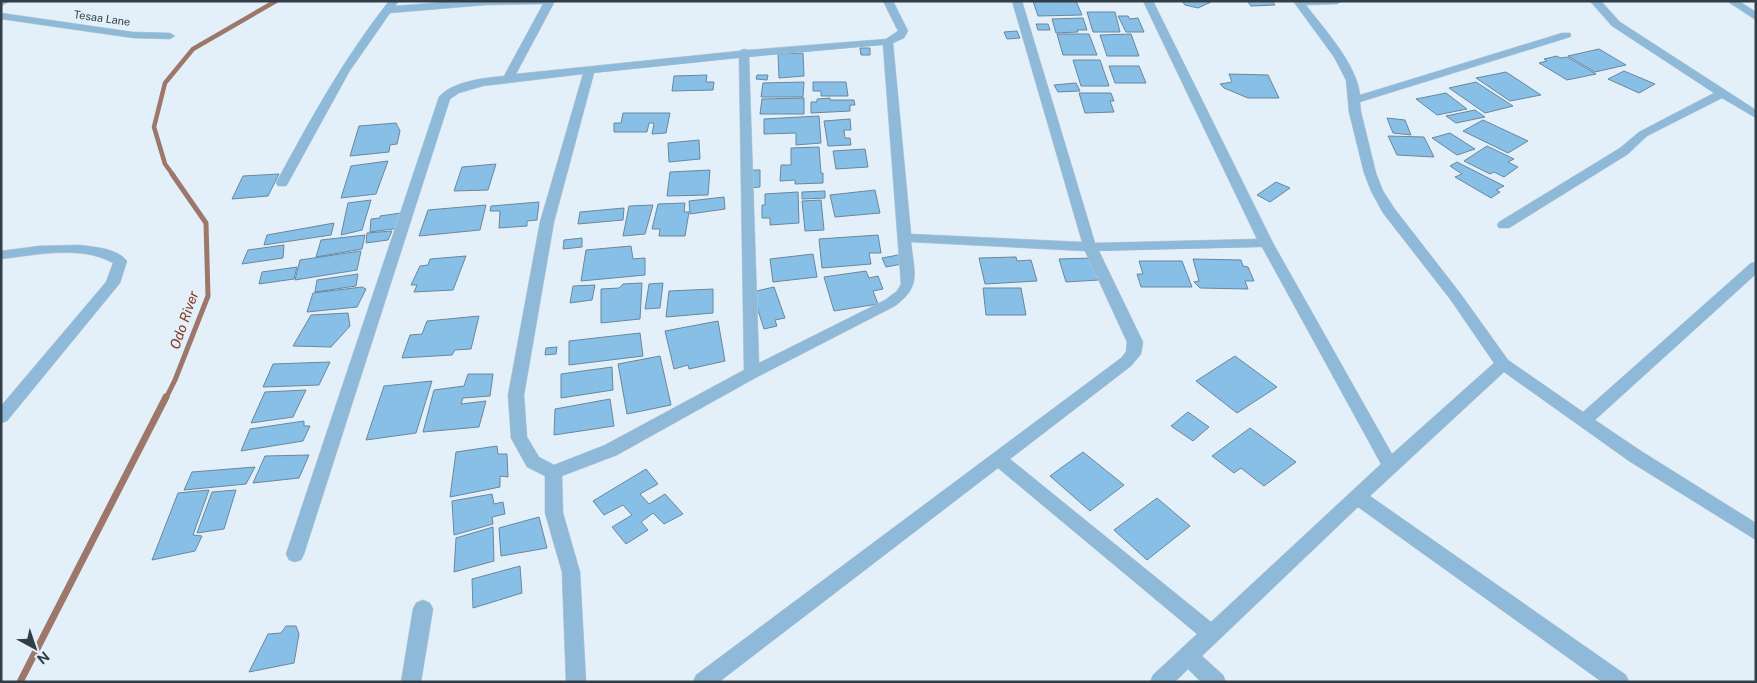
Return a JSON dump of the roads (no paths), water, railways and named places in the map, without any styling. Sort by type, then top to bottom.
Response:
[{"type":"street","points":[[1,3],[5,1]]},
{"type":"street","points":[[282,183],[342,74],[364,40],[390,6],[549,1],[507,80]]},
{"type":"street","points":[[296,554],[445,97],[452,91],[464,87],[507,80],[744,52],[888,42],[900,36],[903,31],[888,1]]},
{"type":"street","points":[[703,682],[1126,362],[1133,354],[1135,342],[1090,247],[1017,1]]},
{"type":"street","points":[[1148,1],[1266,243],[1390,466]]},
{"type":"street","points":[[1299,2],[1337,1]]},
{"type":"street","points":[[1595,1],[1616,24],[1756,114]]},
{"type":"street","points":[[1732,1],[1756,17]]},
{"type":"street","points":[[1299,2],[1339,57],[1351,80],[1354,92],[1353,101],[1370,173],[1377,191],[1388,210],[1455,296],[1503,364],[1635,456],[1756,532]]},
{"type":"street","name":"Tesaa Lane","points":[[1,16],[133,35],[170,36]]},
{"type":"street","points":[[1353,101],[1566,35]]},
{"type":"street","points":[[590,70],[547,222],[516,394],[519,438],[533,462],[553,472],[611,450],[752,373],[890,303],[902,294],[908,284],[906,238],[888,42]]},
{"type":"street","points":[[744,52],[752,373]]},
{"type":"street","points":[[1504,225],[1624,151],[1643,134],[1722,93]]},
{"type":"street","points":[[906,238],[1090,247],[1266,243]]},
{"type":"street","points":[[1,255],[27,252],[88,251],[104,253],[120,261],[113,283],[1,417]]},
{"type":"street","points":[[1583,421],[1710,310],[1756,266]]},
{"type":"street","points":[[1160,682],[1390,466],[1503,364]]},
{"type":"street","points":[[998,459],[1211,634]]},
{"type":"street","points":[[553,472],[554,513],[571,572],[576,682]]},
{"type":"street","points":[[1358,497],[1619,682]]},
{"type":"street","points":[[411,682],[422,609]]},
{"type":"street","points":[[1187,656],[1216,682]]},
{"type":"waterway","name":"Odo River","points":[[173,175],[165,164],[154,127],[165,83],[193,49],[276,1]]},
{"type":"waterway","name":"Odo River","points":[[166,398],[208,296],[206,223],[172,174]]},
{"type":"waterway","name":"Odo River","points":[[20,682],[166,397]]}]
